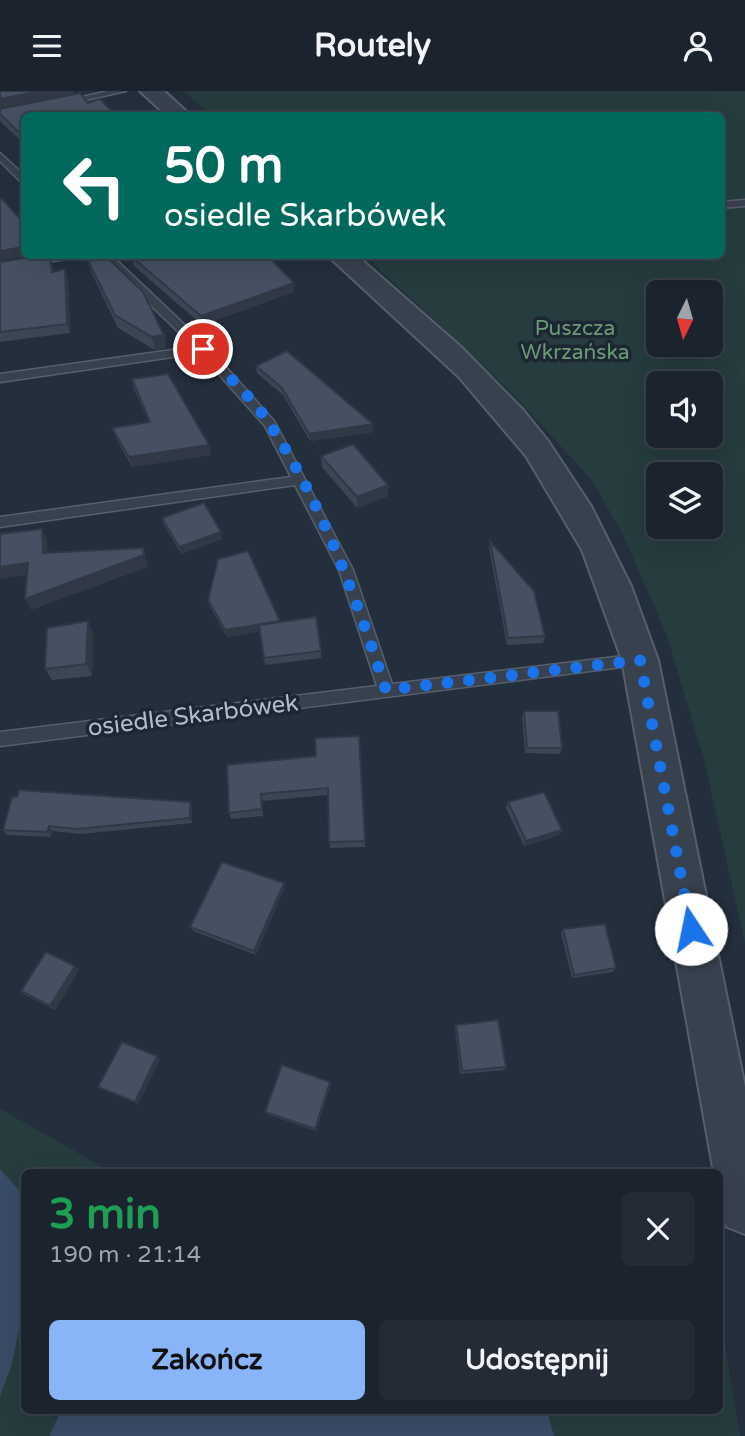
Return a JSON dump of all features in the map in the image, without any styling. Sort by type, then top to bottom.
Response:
[{"type":"street","points":[[150,91],[175,112]]},
{"type":"street","points":[[344,259],[486,388],[524,431],[556,475],[586,527],[631,628],[640,660],[745,1209]]},
{"type":"lane","points":[[54,104],[122,91]]},
{"type":"lane","points":[[0,156],[21,177]]},
{"type":"lane","points":[[725,205],[745,203]]},
{"type":"lane","points":[[0,265],[53,259]]},
{"type":"lane","points":[[108,259],[203,349],[270,424],[346,570],[386,690]]},
{"type":"lane","points":[[0,378],[203,349]]},
{"type":"lane","points":[[0,522],[301,480]]},
{"type":"lane","name":"osiedle Skarbówek","points":[[0,739],[640,660]]},
{"type":"green space","name":"Puszcza Wkrzańska","points":[[183,91],[745,91],[745,943],[704,760],[666,633],[622,533],[591,479],[504,385],[368,259],[725,259],[725,112],[208,112]]},
{"type":"green space","points":[[0,1109],[107,1169],[21,1169],[21,1414],[723,1414],[723,1331],[740,1436],[0,1436]]},
{"type":"water","points":[[0,1169],[21,1193],[21,1318],[12,1364],[0,1396]]},
{"type":"water","points":[[60,1414],[548,1414],[554,1436],[49,1436]]},
{"type":"building","points":[[0,91],[41,91],[0,99]]},
{"type":"building","points":[[80,93],[88,103],[100,99],[113,112],[21,112],[21,134],[0,114],[0,109]]},
{"type":"building","points":[[2,199],[21,220],[21,248],[0,251]]},
{"type":"building","points":[[21,259],[50,259],[52,272],[65,269],[67,324],[0,332],[0,262]]},
{"type":"building","points":[[109,259],[143,292],[164,335],[152,337],[115,315],[88,261]]},
{"type":"building","points":[[134,259],[271,259],[294,283],[201,316]]},
{"type":"building","points":[[287,351],[373,424],[309,434],[282,388],[256,366]]},
{"type":"building","points":[[168,374],[209,445],[129,457],[112,428],[150,422],[132,379]]},
{"type":"building","points":[[353,444],[388,485],[357,497],[321,456]]},
{"type":"building","points":[[204,503],[221,532],[179,547],[162,518]]},
{"type":"building","points":[[42,529],[43,553],[143,548],[144,555],[25,599],[28,563],[0,567],[0,534]]},
{"type":"building","points":[[490,541],[534,591],[545,636],[508,638]]},
{"type":"building","points":[[248,551],[280,621],[225,630],[208,600],[218,559]]},
{"type":"building","points":[[316,617],[321,651],[264,658],[259,625]]},
{"type":"building","points":[[88,621],[86,664],[45,669],[47,628]]},
{"type":"building","points":[[524,711],[558,711],[562,748],[527,748]]},
{"type":"building","points":[[359,736],[365,841],[329,842],[328,788],[261,794],[262,809],[229,813],[227,765],[316,756],[315,738]]},
{"type":"building","points":[[19,790],[190,802],[190,818],[77,829],[49,826],[47,832],[3,830],[12,797],[17,797]]},
{"type":"building","points":[[544,792],[562,830],[526,841],[508,802]]},
{"type":"building","points":[[222,862],[284,883],[254,951],[190,927]]},
{"type":"building","points":[[605,924],[616,968],[574,975],[563,929]]},
{"type":"building","points":[[46,952],[75,966],[50,1006],[21,991]]},
{"type":"building","points":[[498,1020],[506,1067],[462,1071],[456,1025]]},
{"type":"building","points":[[122,1042],[157,1056],[135,1102],[98,1087]]},
{"type":"building","points":[[282,1065],[330,1082],[315,1129],[265,1112]]},
{"type":"route","points":[[203,349],[270,424],[301,480],[346,570],[386,690],[640,660],[691,929]]}]
